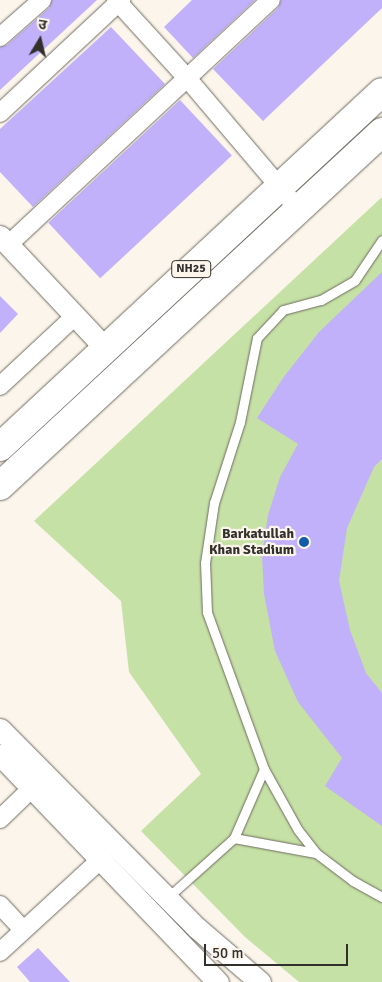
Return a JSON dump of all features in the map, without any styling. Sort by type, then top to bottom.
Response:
[{"type":"main road","name":"NH25","points":[[0,447],[382,92]]},
{"type":"main road","name":"NH25","points":[[0,486],[382,132]]},
{"type":"street","points":[[0,37],[42,0]]},
{"type":"street","points":[[106,349],[4,240],[187,78],[271,0]]},
{"type":"street","points":[[0,113],[118,1],[187,78],[298,210]]},
{"type":"street","points":[[0,386],[75,316]]},
{"type":"street","points":[[0,729],[166,898],[260,982]]},
{"type":"street","points":[[0,755],[218,982]]},
{"type":"street","points":[[0,819],[32,788]]},
{"type":"street","points":[[0,952],[100,859]]},
{"type":"street","points":[[0,904],[23,930]]},
{"type":"lane","points":[[382,240],[355,280],[321,300],[283,310],[257,338],[240,422],[214,503],[205,562],[206,612],[264,769],[294,824],[316,853],[353,881],[382,896]]},
{"type":"lane","points":[[166,898],[234,838],[264,769]]},
{"type":"lane","points":[[234,838],[316,853]]},
{"type":"green space","points":[[382,197],[382,982],[299,982],[245,937],[141,831],[201,774],[129,672],[121,601],[34,521]]},
{"type":"building","points":[[52,0],[97,0],[0,90],[0,47],[7,45],[49,8]]},
{"type":"building","points":[[192,0],[255,0],[193,58],[164,27]]},
{"type":"building","points":[[281,0],[382,0],[382,8],[263,121],[213,69],[278,8]]},
{"type":"building","points":[[111,27],[165,84],[33,207],[0,172],[0,129]]},
{"type":"building","points":[[180,100],[232,156],[100,278],[48,223]]},
{"type":"building","name":"Barkatullah Khan Stadium","points":[[382,272],[382,459],[374,467],[347,528],[339,581],[350,630],[366,673],[382,693],[382,826],[325,786],[342,758],[298,702],[275,651],[264,594],[262,556],[268,515],[280,477],[298,444],[257,418],[283,378],[319,332]]},
{"type":"building","points":[[0,296],[18,314],[0,333]]},
{"type":"building","points":[[38,948],[70,982],[30,982],[17,967]]},
{"type":"place","name":"Barkatullah Khan Stadium","points":[[304,542]]}]
